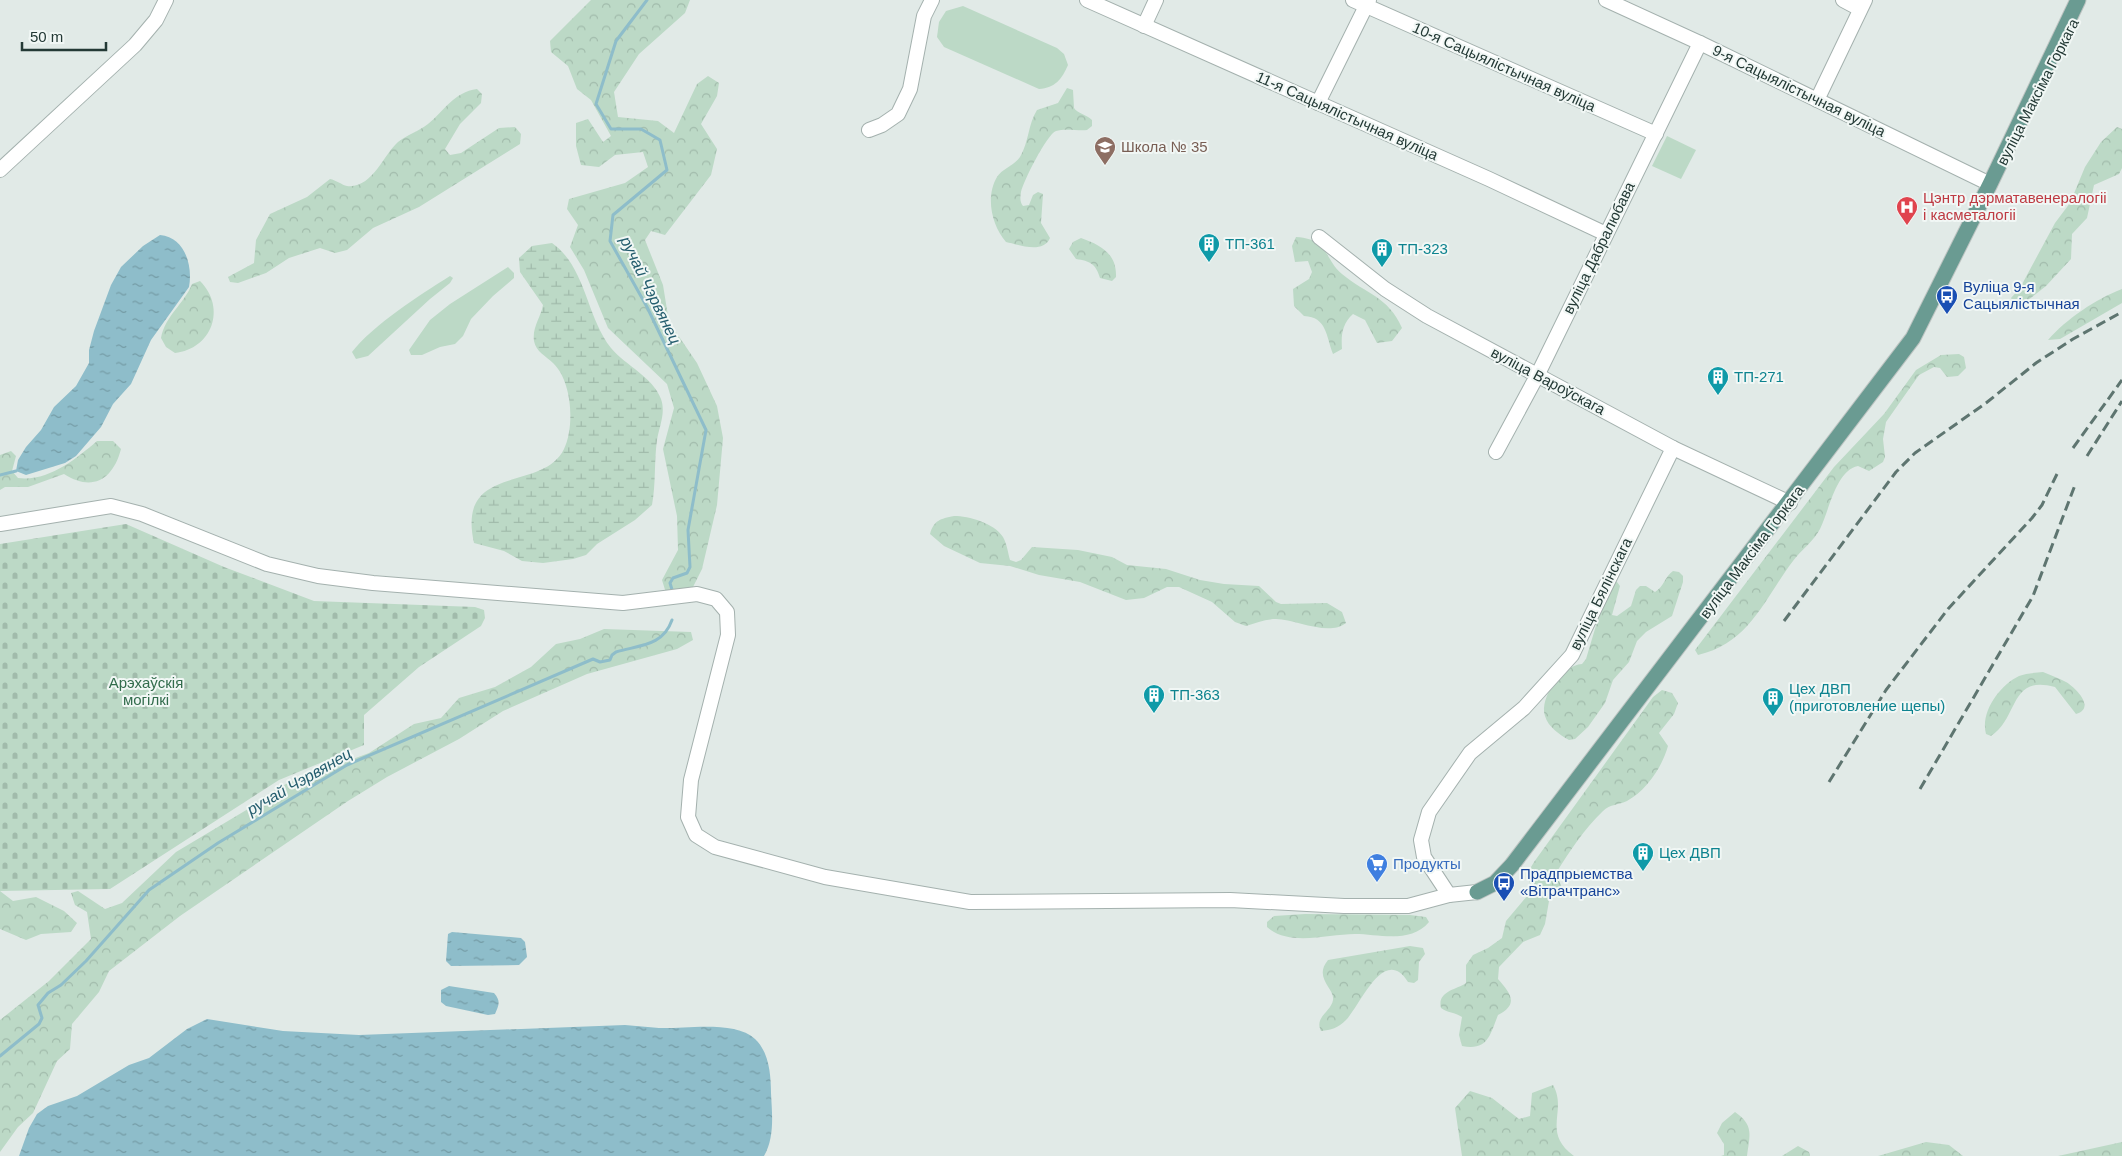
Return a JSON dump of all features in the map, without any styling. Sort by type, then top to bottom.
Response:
[{"type":"main road","name":"вуліца Максіма Горкага","points":[[1477,892],[1495,883],[1512,865],[1790,503],[1913,338],[1990,184],[2078,0]]},
{"type":"main road","name":"вуліца Максіма Горкага","points":[[1990,184],[2038,99],[2086,0]]},
{"type":"street","points":[[0,170],[135,45],[156,20],[166,0]]},
{"type":"street","points":[[869,130],[882,125],[898,114],[910,89],[924,16],[932,0]]},
{"type":"street","name":"11-я Сацыялістычная вуліца","points":[[1086,0],[1489,179],[1606,234]]},
{"type":"street","points":[[1144,26],[1156,0]]},
{"type":"street","name":"10-я Сацыялістычная вуліца","points":[[1353,0],[1367,3],[1656,134]]},
{"type":"street","name":"9-я Сацыялістычная вуліца","points":[[1606,0],[1700,43],[1990,184]]},
{"type":"street","points":[[1817,100],[1863,5],[1843,0]]},
{"type":"street","points":[[1318,103],[1367,3]]},
{"type":"street","name":"вуліца Дабралюбава","points":[[1496,452],[1537,376],[1700,43]]},
{"type":"street","name":"вуліца Вароўскага","points":[[1319,237],[1385,289],[1427,316],[1673,448],[1790,503]]},
{"type":"street","name":"вуліца Бялінскага","points":[[1449,895],[1424,857],[1421,840],[1429,812],[1470,753],[1524,708],[1572,655],[1673,448]]},
{"type":"street","points":[[0,524],[111,506],[142,514],[267,564],[318,576],[373,583],[623,604],[696,594],[716,599],[727,612],[728,635],[691,780],[688,817],[696,835],[715,847],[825,877],[970,902],[1230,900],[1344,906],[1408,906],[1449,895],[1477,892]]},
{"type":"green space","points":[[591,0],[690,0],[685,13],[639,54],[614,92],[618,117],[658,121],[674,133],[697,84],[708,76],[719,83],[717,96],[701,124],[717,149],[711,175],[665,235],[651,231],[645,240],[663,285],[669,322],[697,363],[717,406],[723,438],[717,505],[702,569],[689,595],[666,593],[662,580],[678,550],[677,516],[663,449],[674,408],[667,384],[608,328],[584,270],[570,247],[578,225],[567,209],[569,199],[625,183],[648,167],[643,152],[615,155],[599,167],[581,165],[576,146],[576,123],[588,119],[603,142],[611,136],[591,100],[577,89],[568,66],[551,52],[550,41]]},
{"type":"green space","points":[[963,6],[1057,48],[1064,54],[1068,65],[1063,75],[1054,85],[1039,89],[944,47],[937,37],[939,22],[946,11]]},
{"type":"green space","points":[[1067,88],[1073,90],[1074,108],[1092,120],[1092,126],[1087,130],[1060,130],[1052,134],[1036,159],[1021,194],[1023,206],[1029,205],[1033,195],[1038,192],[1043,194],[1041,223],[1050,238],[1047,243],[1037,247],[1006,242],[994,220],[991,202],[993,185],[999,174],[1020,157],[1037,110],[1058,103]]},
{"type":"green space","points":[[477,89],[482,94],[481,103],[460,124],[445,149],[450,155],[461,153],[499,128],[515,127],[521,134],[520,144],[419,207],[373,228],[347,250],[335,253],[320,248],[289,258],[266,273],[238,283],[230,282],[228,277],[254,263],[256,240],[270,214],[307,197],[330,179],[347,186],[364,182],[377,170],[398,142],[428,124],[456,98]]},
{"type":"green space","points":[[2117,127],[2122,129],[2122,168],[2119,174],[2094,185],[2087,218],[2072,234],[2071,259],[2046,286],[2023,304],[2014,303],[2011,298],[2020,288],[2055,223],[2070,203],[2085,167],[2101,142]]},
{"type":"green space","points":[[1667,136],[1696,150],[1681,179],[1652,166]]},
{"type":"green space","points":[[1296,237],[1315,241],[1325,250],[1342,274],[1376,296],[1390,309],[1402,328],[1392,341],[1377,343],[1365,320],[1353,314],[1346,322],[1343,330],[1342,349],[1333,354],[1327,334],[1321,324],[1312,317],[1304,316],[1294,306],[1293,289],[1309,279],[1312,272],[1308,261],[1295,262],[1292,246]]},
{"type":"green space","points":[[1081,238],[1101,247],[1111,256],[1116,269],[1116,277],[1112,281],[1100,278],[1097,269],[1092,264],[1076,259],[1069,249],[1073,242]]},
{"type":"green space","points":[[552,243],[572,265],[596,321],[611,348],[652,384],[661,399],[663,409],[657,440],[652,505],[635,520],[597,544],[586,555],[573,559],[543,563],[522,561],[504,551],[474,543],[472,518],[478,500],[489,489],[504,482],[539,471],[553,462],[564,449],[567,439],[570,428],[568,392],[559,371],[535,345],[534,331],[543,305],[520,272],[519,258],[532,246]]},
{"type":"green space","points":[[508,267],[514,273],[514,278],[471,319],[463,336],[455,344],[440,347],[422,355],[411,355],[409,350],[430,320],[450,304]]},
{"type":"green space","points":[[450,276],[453,278],[450,283],[368,356],[356,359],[352,352],[372,331]]},
{"type":"green space","points":[[200,281],[213,303],[214,315],[212,326],[198,344],[188,350],[175,353],[166,347],[161,338],[163,330],[192,284]]},
{"type":"green space","points":[[2122,289],[2122,303],[2060,339],[2048,340],[2082,310]]},
{"type":"green space","points":[[1959,354],[1964,357],[1966,368],[1958,376],[1947,377],[1940,368],[1934,367],[1919,375],[1886,422],[1883,439],[1885,457],[1883,462],[1869,471],[1858,466],[1850,469],[1844,475],[1834,492],[1820,529],[1793,561],[1754,618],[1731,641],[1716,649],[1698,655],[1695,650],[1834,467],[1884,414],[1916,370],[1941,355]]},
{"type":"green space","points":[[97,441],[113,441],[121,449],[113,469],[100,480],[84,482],[64,474],[28,487],[5,487],[0,490],[0,455],[11,451],[16,456],[12,471],[18,478],[29,478],[51,473],[61,468]]},
{"type":"green space","points":[[954,516],[974,519],[994,528],[1003,537],[1010,560],[1016,562],[1021,560],[1032,547],[1078,550],[1112,557],[1127,565],[1166,569],[1200,580],[1224,584],[1259,586],[1276,602],[1281,604],[1327,603],[1342,612],[1346,623],[1339,627],[1321,628],[1276,619],[1264,620],[1246,626],[1235,622],[1212,602],[1179,587],[1167,587],[1144,598],[1126,600],[1080,582],[1039,575],[1010,566],[980,563],[944,546],[930,534],[933,526],[938,521]]},
{"type":"green space","name":"Арэхаўскія могілкі","points":[[126,524],[224,567],[314,601],[475,607],[484,610],[485,618],[481,626],[419,667],[364,715],[364,745],[279,780],[110,889],[0,891],[0,544]]},
{"type":"green space","points":[[1673,571],[1679,572],[1683,576],[1683,582],[1672,616],[1646,632],[1637,641],[1629,662],[1613,680],[1605,703],[1588,727],[1575,739],[1569,740],[1562,736],[1552,727],[1545,716],[1546,700],[1549,691],[1560,676],[1567,670],[1582,664],[1586,659],[1606,592],[1611,582],[1617,582],[1620,586],[1612,615],[1617,616],[1631,606],[1636,590],[1640,586],[1646,586],[1655,592]]},
{"type":"green space","points":[[604,629],[691,632],[693,640],[677,649],[587,674],[503,711],[459,739],[387,777],[348,801],[180,916],[109,971],[99,992],[72,1024],[70,1049],[57,1061],[33,1113],[18,1127],[0,1152],[0,1020],[49,981],[91,939],[87,912],[75,905],[71,893],[78,891],[105,909],[122,903],[176,852],[248,809],[263,797],[286,784],[369,753],[414,724],[441,718],[459,698],[495,687],[531,667],[556,644],[580,639]]},
{"type":"green space","points":[[2043,672],[2070,685],[2079,693],[2084,703],[2082,711],[2076,714],[2055,687],[2040,685],[2030,687],[2022,692],[2016,700],[2000,728],[1991,736],[1986,734],[1986,717],[1989,708],[2005,686],[2019,676]]},
{"type":"green space","points":[[1662,690],[1672,693],[1678,703],[1674,714],[1659,733],[1668,746],[1658,770],[1641,791],[1627,801],[1603,811],[1578,840],[1556,873],[1562,888],[1559,894],[1549,901],[1545,924],[1540,935],[1523,942],[1499,967],[1498,979],[1511,999],[1509,1007],[1498,1015],[1490,1035],[1483,1044],[1471,1047],[1462,1046],[1459,1035],[1462,1017],[1441,1008],[1442,998],[1448,992],[1466,983],[1466,965],[1473,955],[1488,948],[1502,938],[1506,921],[1528,895],[1530,884],[1528,872],[1534,862],[1653,697]]},
{"type":"green space","points":[[0,891],[13,901],[36,897],[64,911],[77,923],[71,932],[41,934],[26,940],[0,929]]},
{"type":"green space","points":[[1305,914],[1410,915],[1426,917],[1429,922],[1422,929],[1413,933],[1394,936],[1355,934],[1297,938],[1286,937],[1267,927],[1267,922],[1274,916]]},
{"type":"green space","points":[[1410,946],[1423,948],[1425,954],[1419,962],[1418,980],[1414,983],[1408,982],[1399,972],[1390,970],[1382,974],[1365,992],[1346,1020],[1334,1028],[1321,1031],[1319,1026],[1321,1018],[1333,1000],[1323,972],[1328,960]]},
{"type":"green space","points":[[1553,1085],[1557,1095],[1557,1130],[1559,1138],[1564,1147],[1574,1156],[1462,1156],[1455,1108],[1470,1091],[1492,1098],[1519,1119],[1530,1116],[1532,1093]]},
{"type":"green space","points":[[1735,1112],[1748,1126],[1750,1136],[1747,1156],[1721,1156],[1724,1155],[1724,1144],[1717,1133],[1722,1123]]},
{"type":"green space","points":[[1926,1142],[1949,1145],[1963,1156],[1878,1156]]},
{"type":"green space","points":[[2122,1142],[2122,1156],[2058,1156]]},
{"type":"green space","points":[[1798,1146],[1809,1152],[1810,1156],[1782,1156]]},
{"type":"water","points":[[160,235],[176,241],[185,254],[190,270],[189,287],[151,340],[131,384],[113,404],[101,427],[76,456],[65,463],[26,475],[16,471],[18,460],[26,447],[41,430],[54,407],[76,386],[89,363],[89,350],[94,331],[111,285],[121,267],[143,246]]},
{"type":"water","points":[[452,932],[521,938],[525,942],[527,957],[519,965],[451,966],[446,961],[448,934]]},
{"type":"water","points":[[449,986],[494,993],[499,1003],[495,1014],[488,1015],[446,1006],[441,1002],[441,990]]},
{"type":"water","points":[[207,1019],[283,1031],[359,1035],[625,1025],[659,1028],[723,1027],[735,1029],[755,1039],[760,1044],[766,1057],[770,1071],[771,1086],[772,1125],[770,1141],[764,1156],[19,1156],[29,1128],[37,1114],[48,1106],[77,1096],[129,1065],[149,1058],[187,1029]]},
{"type":"waterway","name":"ручай Чэрвянец","points":[[647,0],[616,41],[596,104],[611,129],[641,129],[660,140],[667,170],[613,215],[610,241],[647,307],[706,430],[688,530],[690,567],[687,573],[673,578],[670,583],[673,593]]},
{"type":"waterway","points":[[0,475],[16,471]]},
{"type":"waterway","name":"ручай Чэрвянец","points":[[0,1056],[39,1024],[42,1018],[38,1005],[48,993],[61,985],[86,961],[149,890],[218,843],[347,765],[593,659],[600,662],[610,660],[616,652],[642,646],[657,640],[668,629],[672,620]]},
{"type":"railway","points":[[1784,621],[1896,472],[1915,453],[1986,403],[2036,363],[2073,339],[2122,312]]},
{"type":"railway","points":[[2073,448],[2122,380]]},
{"type":"railway","points":[[2087,456],[2122,401]]},
{"type":"railway","points":[[1829,782],[1886,690],[1948,609],[2032,518],[2042,505],[2057,474]]},
{"type":"railway","points":[[1920,789],[2033,596],[2075,485]]},
{"type":"place","name":"Школа № 35","points":[[1105,166]]},
{"type":"place","name":"Цэнтр дэрматавенералогіі і касметалогіі","points":[[1907,226]]},
{"type":"place","name":"ТП-361","points":[[1209,263]]},
{"type":"place","name":"ТП-323","points":[[1382,268]]},
{"type":"place","name":"Вуліца 9-я Сацыялістычная","points":[[1947,315]]},
{"type":"place","name":"ТП-271","points":[[1718,396]]},
{"type":"place","name":"ТП-363","points":[[1154,714]]},
{"type":"place","name":"Цех ДВП (приготовление щепы)","points":[[1773,717]]},
{"type":"place","name":"Цех ДВП","points":[[1643,872]]},
{"type":"place","name":"Продукты","points":[[1377,883]]},
{"type":"place","name":"Прадпрыемства «Вітрачтранс»","points":[[1504,902]]}]
